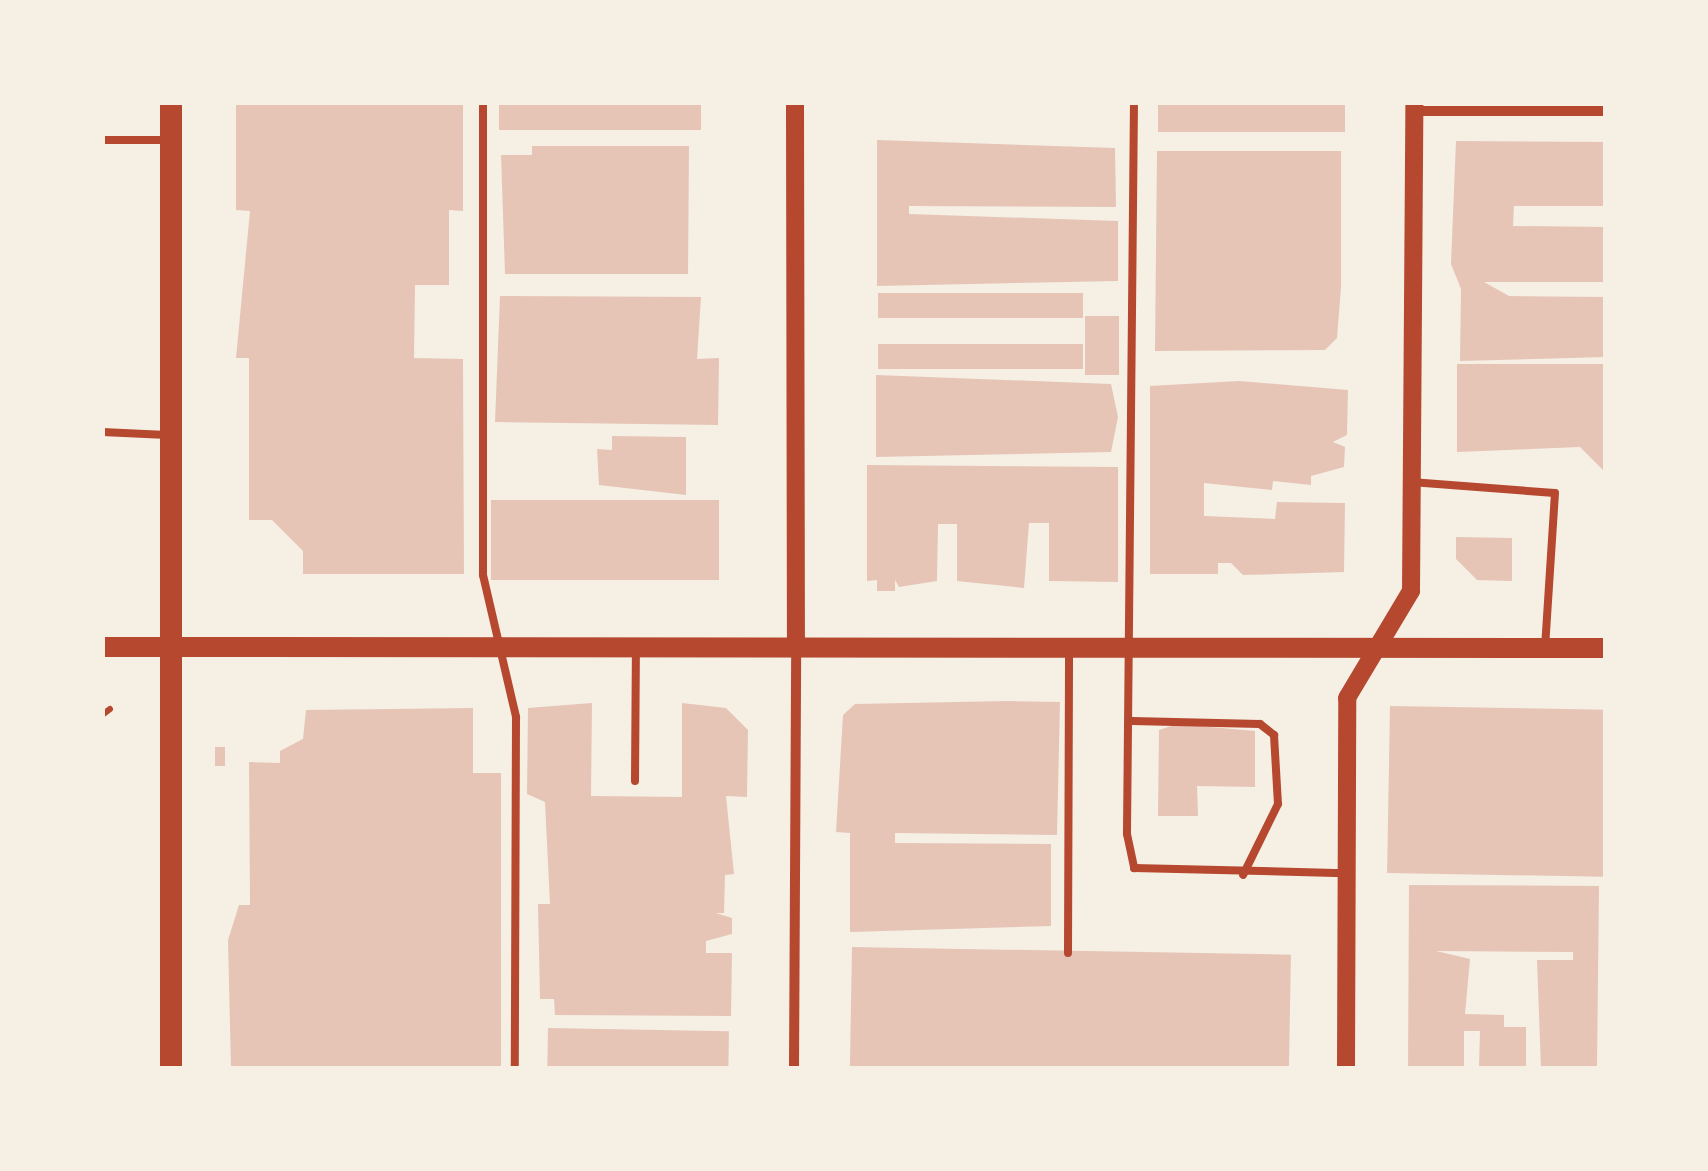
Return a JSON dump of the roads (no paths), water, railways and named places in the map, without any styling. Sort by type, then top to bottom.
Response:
[{"type":"main road","points":[[171,102],[171,1068]]},
{"type":"main road","points":[[102,647],[1606,648]]},
{"type":"street","points":[[794,1068],[795,102]]},
{"type":"street","points":[[1346,1068],[1347,698],[1410,592],[1414,107],[1606,111]]},
{"type":"lane","points":[[482,102],[483,575],[516,717],[515,1068]]},
{"type":"lane","points":[[1134,102],[1134,868],[1243,874],[1345,873]]},
{"type":"lane","points":[[102,140],[171,140]]},
{"type":"lane","points":[[102,432],[171,435]]},
{"type":"lane","points":[[1411,482],[1555,492],[1544,648]]},
{"type":"lane","points":[[634,781],[636,647]]},
{"type":"lane","points":[[1068,954],[1070,648]]},
{"type":"lane","points":[[1132,721],[1260,724],[1274,736],[1278,804],[1243,874]]}]
